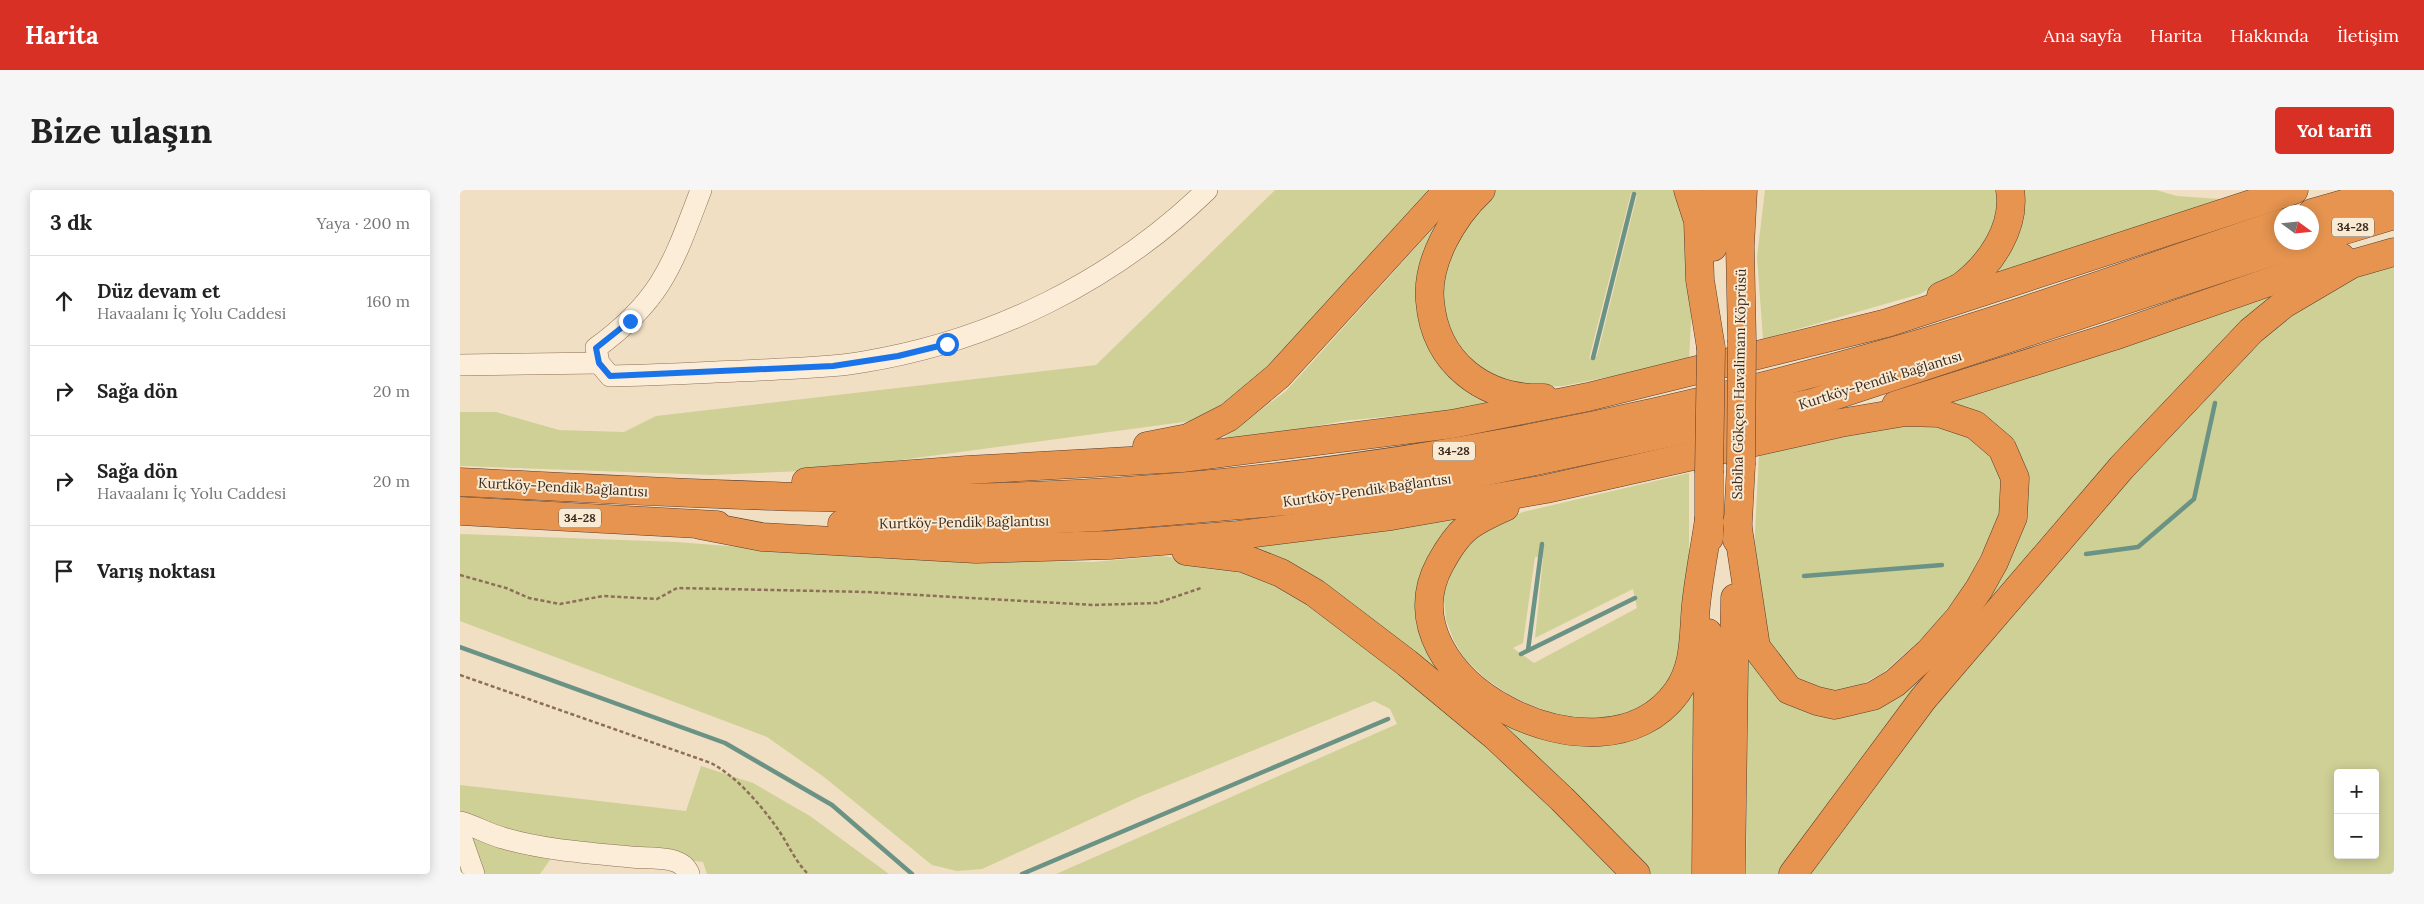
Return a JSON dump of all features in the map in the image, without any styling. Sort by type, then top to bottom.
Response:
[{"type":"highway","points":[[1046,466],[1188,438],[1229,417],[1278,376],[1448,190]]},
{"type":"highway","points":[[1481,190],[1451,228],[1439,251],[1429,300],[1435,330],[1447,353],[1463,372],[1482,385],[1502,392],[1532,398],[1588,397]]},
{"type":"highway","points":[[1688,190],[1698,221],[1700,280],[1710,348]]},
{"type":"highway","points":[[1710,348],[1717,190]]},
{"type":"highway","points":[[1740,246],[1743,190]]},
{"type":"highway","points":[[1740,246],[1755,190]]},
{"type":"highway","points":[[1887,323],[1962,286],[1992,257],[2004,233],[2012,201],[2010,190]]},
{"type":"highway","points":[[597,489],[827,481],[967,470],[1182,458],[1452,424],[1588,397],[1887,323],[2294,190]]},
{"type":"highway","name":"34-28","points":[[2319,211],[2354,199],[2392,190]]},
{"type":"highway","name":"34-28","points":[[2319,238],[2394,215]]},
{"type":"highway","name":"Kurtköy-Pendik Bağlantısı","points":[[460,482],[744,497],[848,499],[1077,494],[1301,474],[1414,458],[1657,413],[1901,349],[2274,226]]},
{"type":"highway","points":[[1840,423],[2114,336],[2394,239]]},
{"type":"highway","name":"Sabiha Gökçen Havalimanı Köprüsü","points":[[1737,522],[1741,465],[1742,340],[1740,246]]},
{"type":"highway","name":"Kurtköy-Pendik Bağlantısı","points":[[460,511],[700,525],[951,524],[1098,518],[1312,499],[1421,485],[1812,403],[2278,250]]},
{"type":"highway","points":[[1792,874],[1923,699],[1982,628],[2122,467],[2250,331],[2284,304],[2352,264],[2394,252]]},
{"type":"highway","name":"Sabiha Gökçen Havalimanı Köprüsü","points":[[1709,519],[1710,348]]},
{"type":"highway","points":[[700,525],[762,537],[976,549],[1110,545],[1238,535],[1391,516],[1546,490],[1840,423],[1905,412],[1939,413],[1975,425],[2002,448],[2015,478],[2013,517],[1994,562],[1964,611],[1929,652],[1895,682],[1867,698],[1834,704],[1817,701],[1789,690],[1756,647],[1737,522]]},
{"type":"highway","points":[[1546,490],[1474,521],[1462,531],[1450,546],[1434,576],[1430,600],[1430,621],[1437,641],[1450,665],[1471,685],[1515,715],[1560,730],[1581,733],[1626,728],[1664,707],[1677,691],[1689,668],[1694,644],[1696,605],[1709,519]]},
{"type":"highway","points":[[1706,874],[1709,519]]},
{"type":"highway","points":[[1731,874],[1737,522]]},
{"type":"highway","points":[[1110,545],[1243,558],[1281,573],[1315,593],[1407,663],[1495,736],[1562,799],[1636,874]]},
{"type":"street","points":[[602,362],[630,321],[664,281],[677,255],[702,190]]},
{"type":"street","points":[[460,365],[602,362],[833,366],[898,356],[947,344],[994,327],[1037,308],[1093,277],[1148,240],[1207,190]]},
{"type":"street","points":[[460,822],[502,838],[522,843],[675,861],[684,864],[689,874]]},
{"type":"street","points":[[460,834],[474,874]]},
{"type":"path","points":[[460,575],[506,588],[529,598],[560,604],[603,596],[657,599],[677,588],[867,592],[1093,605],[1157,603],[1201,588]]},
{"type":"path","points":[[460,676],[591,720],[711,763],[724,770],[730,774],[775,825],[808,874]]},
{"type":"green space","points":[[1275,190],[1428,190],[1260,376],[1226,403],[1191,421],[826,470],[712,475],[460,466],[460,412],[496,412],[559,430],[624,432],[656,416],[1096,365]]},
{"type":"green space","points":[[1464,190],[1420,307],[1505,405],[1343,421],[1213,446],[1286,391],[1437,224],[1436,222]]},
{"type":"green space","points":[[1493,190],[1679,190],[1684,198],[1693,283],[1689,361],[1563,386],[1518,388],[1479,372],[1446,333],[1439,292],[1451,248]],"holes":[[[1631,193],[1637,195],[1597,356],[1589,359]]]},
{"type":"green space","points":[[1765,190],[1998,190],[1999,209],[1988,244],[1967,268],[1920,294],[1763,339],[1757,257]]},
{"type":"green space","points":[[2020,190],[2156,190],[2177,196],[2235,200],[1983,283]]},
{"type":"green space","points":[[2394,258],[2394,874],[1804,874],[1989,633],[2212,385],[2304,301]]},
{"type":"green space","points":[[2313,278],[2254,322],[1785,874],[1746,874],[1748,652],[1766,681],[1863,710],[2005,570],[2028,515],[2028,492],[1939,402]]},
{"type":"green space","points":[[1905,421],[1965,431],[1990,453],[2003,481],[2000,517],[1965,586],[1929,632],[1883,673],[1849,691],[1825,691],[1805,684],[1789,674],[1763,644],[1753,570],[1759,454]]},
{"type":"green space","points":[[1689,473],[1689,630],[1670,685],[1643,709],[1603,721],[1561,716],[1528,704],[1508,694],[1486,679],[1465,659],[1454,641],[1446,620],[1443,589],[1453,561],[1478,531],[1523,512]],"holes":[[[1535,557],[1543,558],[1535,638],[1633,589],[1637,608],[1534,663],[1513,648],[1523,643]]]},
{"type":"green space","points":[[1476,512],[1434,551],[1423,574],[1420,600],[1421,628],[1436,665],[1464,695],[1605,745],[1694,678],[1692,874],[1643,874],[1518,746],[1217,543]]},
{"type":"green space","points":[[460,534],[676,542],[886,558],[1092,562],[1162,556],[1230,564],[1314,603],[1495,749],[1623,874],[1056,874],[1397,724],[1390,709],[1374,701],[1139,797],[982,869],[957,871],[932,865],[824,777],[767,737],[460,621]]},
{"type":"green space","points":[[701,766],[753,783],[810,816],[889,874],[707,874],[703,862],[562,843],[540,874],[460,874],[460,785],[686,811]]},
{"type":"waterway","points":[[1593,358],[1634,194]]},
{"type":"waterway","points":[[2086,554],[2138,547],[2194,499],[2215,403]]},
{"type":"waterway","points":[[1528,650],[1542,544]]},
{"type":"waterway","points":[[1804,576],[1942,565]]},
{"type":"waterway","points":[[1521,654],[1635,598]]},
{"type":"waterway","points":[[460,647],[725,743],[832,805],[912,874]]},
{"type":"waterway","points":[[1022,874],[1388,719]]},
{"type":"route","points":[[630,321],[596,348],[599,363],[610,376],[833,366],[898,356],[947,344]]}]
